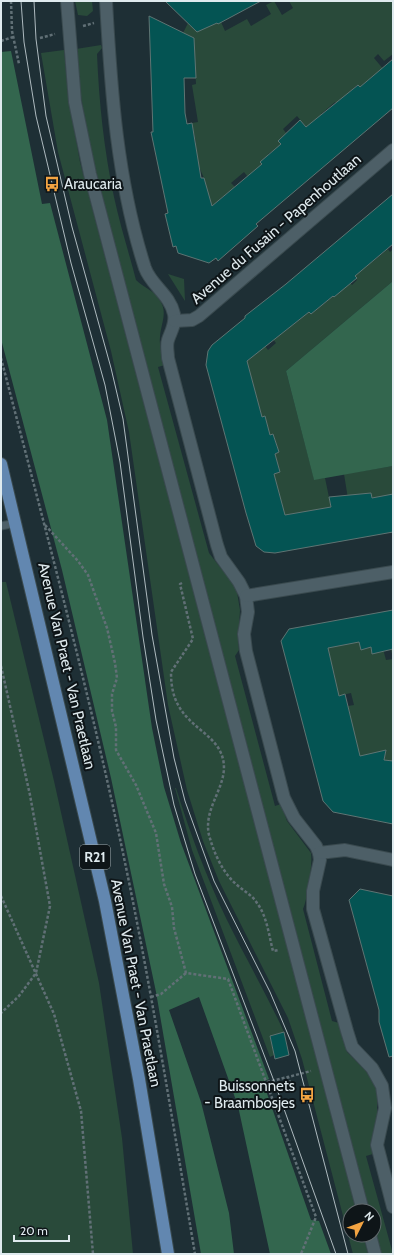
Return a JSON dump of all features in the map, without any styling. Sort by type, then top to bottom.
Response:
[{"type":"main road","name":"Avenue Van Praet - Van Praetlaan","points":[[1,464],[105,900],[139,1079],[168,1254]]},
{"type":"street","points":[[67,1],[75,102],[84,150],[361,1203]]},
{"type":"street","points":[[106,1],[115,132],[128,199],[146,269],[169,302],[174,312],[175,321],[168,340],[168,358],[221,557],[240,582],[246,596],[248,612],[244,634],[246,650],[284,798],[294,818],[316,846],[319,853],[320,860],[313,899],[313,908],[352,1047],[387,1085],[385,1108],[378,1145],[393,1207]]},
{"type":"street","name":"Avenue du Fusain - Papenhoutlaan","points":[[175,321],[192,320],[200,316],[393,150]]},
{"type":"street","points":[[246,596],[393,572]]},
{"type":"street","points":[[319,853],[345,850],[393,860]]},
{"type":"street","points":[[372,1243],[374,1254]]},
{"type":"lane","points":[[1,526],[16,523]]},
{"type":"path","points":[[11,1],[13,38],[19,64]]},
{"type":"path","points":[[1,41],[13,38]]},
{"type":"path","points":[[15,44],[19,43]]},
{"type":"path","points":[[1,358],[94,722],[129,881],[151,997],[195,1254]]},
{"type":"path","points":[[44,524],[78,561],[88,575],[107,628],[117,678],[112,694],[112,712],[116,726],[116,750],[136,785],[156,833],[164,884],[172,907],[174,928],[186,973]]},
{"type":"path","points":[[196,579],[180,584],[193,639],[173,668],[171,677],[176,702],[183,715],[212,740],[221,752],[224,762],[224,778],[208,814],[209,837],[224,870],[233,881],[250,894],[260,908],[273,951],[293,946]]},
{"type":"path","points":[[1,666],[30,795],[50,906],[36,973],[19,996],[1,1012]]},
{"type":"path","points":[[1,896],[54,1014],[81,1111],[93,1254]]},
{"type":"path","points":[[151,997],[161,994],[186,973],[228,979],[316,1217],[300,1254]]},
{"type":"path","points":[[267,1082],[325,1068]]},
{"type":"path","points":[[288,1077],[292,1088]]},
{"type":"green space","points":[[75,1],[92,1],[93,11],[87,16],[78,15]]},
{"type":"green space","points":[[274,1],[282,15],[293,8],[289,1],[393,1],[393,54],[384,61],[378,54],[374,58],[384,70],[374,75],[360,87],[357,85],[338,105],[335,102],[321,114],[325,120],[309,130],[297,116],[283,129],[286,133],[278,141],[282,145],[268,154],[266,169],[251,181],[244,172],[231,183],[235,187],[220,199],[214,223],[204,178],[189,144],[196,143],[192,123],[198,122],[192,85],[196,84],[195,64],[183,33],[188,23],[190,26],[199,21],[221,22],[225,31],[247,19],[251,26],[271,14],[266,5]]},
{"type":"green space","points":[[101,45],[102,48],[97,54],[99,90],[107,162],[116,207],[136,280],[156,295],[163,307],[164,312],[160,341],[165,365],[158,367],[209,553],[234,585],[237,592],[240,610],[239,650],[235,656],[275,806],[281,804],[287,821],[311,853],[309,882],[303,909],[332,1021],[339,1023],[347,1052],[365,1070],[377,1091],[377,1118],[371,1142],[373,1154],[366,1156],[379,1203],[367,1203],[91,155],[80,90],[76,49]]},
{"type":"green space","points":[[64,50],[68,95],[80,162],[355,1203],[342,1203],[342,1212],[302,1059],[288,1018],[219,881],[203,841],[187,790],[168,705],[129,432],[111,351],[58,152],[41,53]]},
{"type":"green space","points":[[11,51],[42,204],[50,203],[107,420],[152,728],[164,787],[181,843],[269,1079],[263,1082],[311,1220],[319,1221],[331,1254],[270,1254],[238,1106],[199,997],[169,1010],[201,1102],[229,1213],[234,1254],[201,1254],[156,992],[111,778],[62,570],[1,339],[1,52]]},
{"type":"green space","points":[[388,249],[390,252],[393,249],[393,281],[286,371],[314,479],[325,478],[331,507],[291,514],[284,518],[274,474],[280,472],[275,454],[279,452],[273,434],[270,435],[262,417],[252,380],[242,365],[265,346],[268,350],[276,343],[272,338],[290,320],[294,324],[309,312],[311,314],[333,296],[334,297],[348,281],[352,285],[357,280],[348,268],[367,256],[372,262]]},
{"type":"green space","points":[[168,274],[184,279],[185,301]]},
{"type":"green space","points":[[393,281],[393,466],[314,480],[286,371]]},
{"type":"green space","points":[[393,466],[393,494],[373,500],[371,493],[365,494],[349,505],[344,474]]},
{"type":"green space","points":[[1,582],[6,582],[54,781],[99,983],[122,1138],[133,1254],[1,1254]]},
{"type":"green space","points":[[359,639],[361,650],[371,647],[383,649],[386,660],[393,659],[393,783],[380,781],[386,750],[368,755],[363,774],[348,706],[354,705],[351,693],[338,696],[334,673],[314,651]]},
{"type":"green space","points":[[393,648],[393,659],[391,649]]},
{"type":"green space","points":[[175,788],[199,854],[219,902],[284,1032],[270,1036],[274,1055],[270,1057],[192,850]]},
{"type":"green space","points":[[382,1214],[393,1254],[381,1254],[378,1243],[382,1243]]},
{"type":"green space","points":[[350,1243],[365,1243],[368,1254],[353,1254]]},
{"type":"building","points":[[165,1],[261,1],[218,24],[217,23],[197,32]]},
{"type":"building","points":[[149,16],[194,38],[196,78],[184,78],[185,113],[187,124],[192,123],[201,178],[204,178],[212,206],[262,164],[260,162],[281,144],[278,141],[300,120],[306,127],[358,85],[360,87],[393,59],[393,108],[256,224],[258,226],[218,261],[216,258],[209,263],[178,253],[176,246],[173,247],[165,214],[168,213],[151,132],[153,132]]},
{"type":"building","points":[[393,194],[393,244],[355,276],[357,278],[334,297],[333,296],[311,314],[309,312],[247,361],[262,417],[265,416],[270,435],[273,434],[279,452],[275,454],[280,472],[274,474],[285,515],[331,507],[329,497],[371,493],[372,498],[393,494],[393,532],[275,553],[264,552],[256,546],[246,513],[206,365],[208,351],[212,345],[245,318],[245,316],[286,284]]},
{"type":"building","points":[[393,610],[393,649],[372,654],[371,647],[361,650],[359,642],[328,648],[339,696],[345,694],[360,756],[386,750],[384,760],[393,761],[393,824],[333,812],[323,801],[281,641],[289,629]]},
{"type":"building","points":[[360,889],[393,896],[393,1056],[389,1057],[379,1022],[379,1010],[349,900]]},
{"type":"building","points":[[284,1032],[289,1055],[275,1059],[270,1036]]},
{"type":"tram line","points":[[21,1],[24,42],[36,116],[71,263],[105,385],[120,462],[143,637],[156,720],[174,805],[195,874],[274,1081],[336,1254]]},
{"type":"tram line","points":[[34,1],[36,39],[46,116],[72,227],[111,368],[123,419],[152,635],[174,758],[185,801],[214,881],[270,992],[295,1051],[348,1254]]},
{"type":"place","name":"Araucaria","points":[[52,184]]},
{"type":"place","name":"Buissonnets - Braambosjes","points":[[307,1095]]}]
